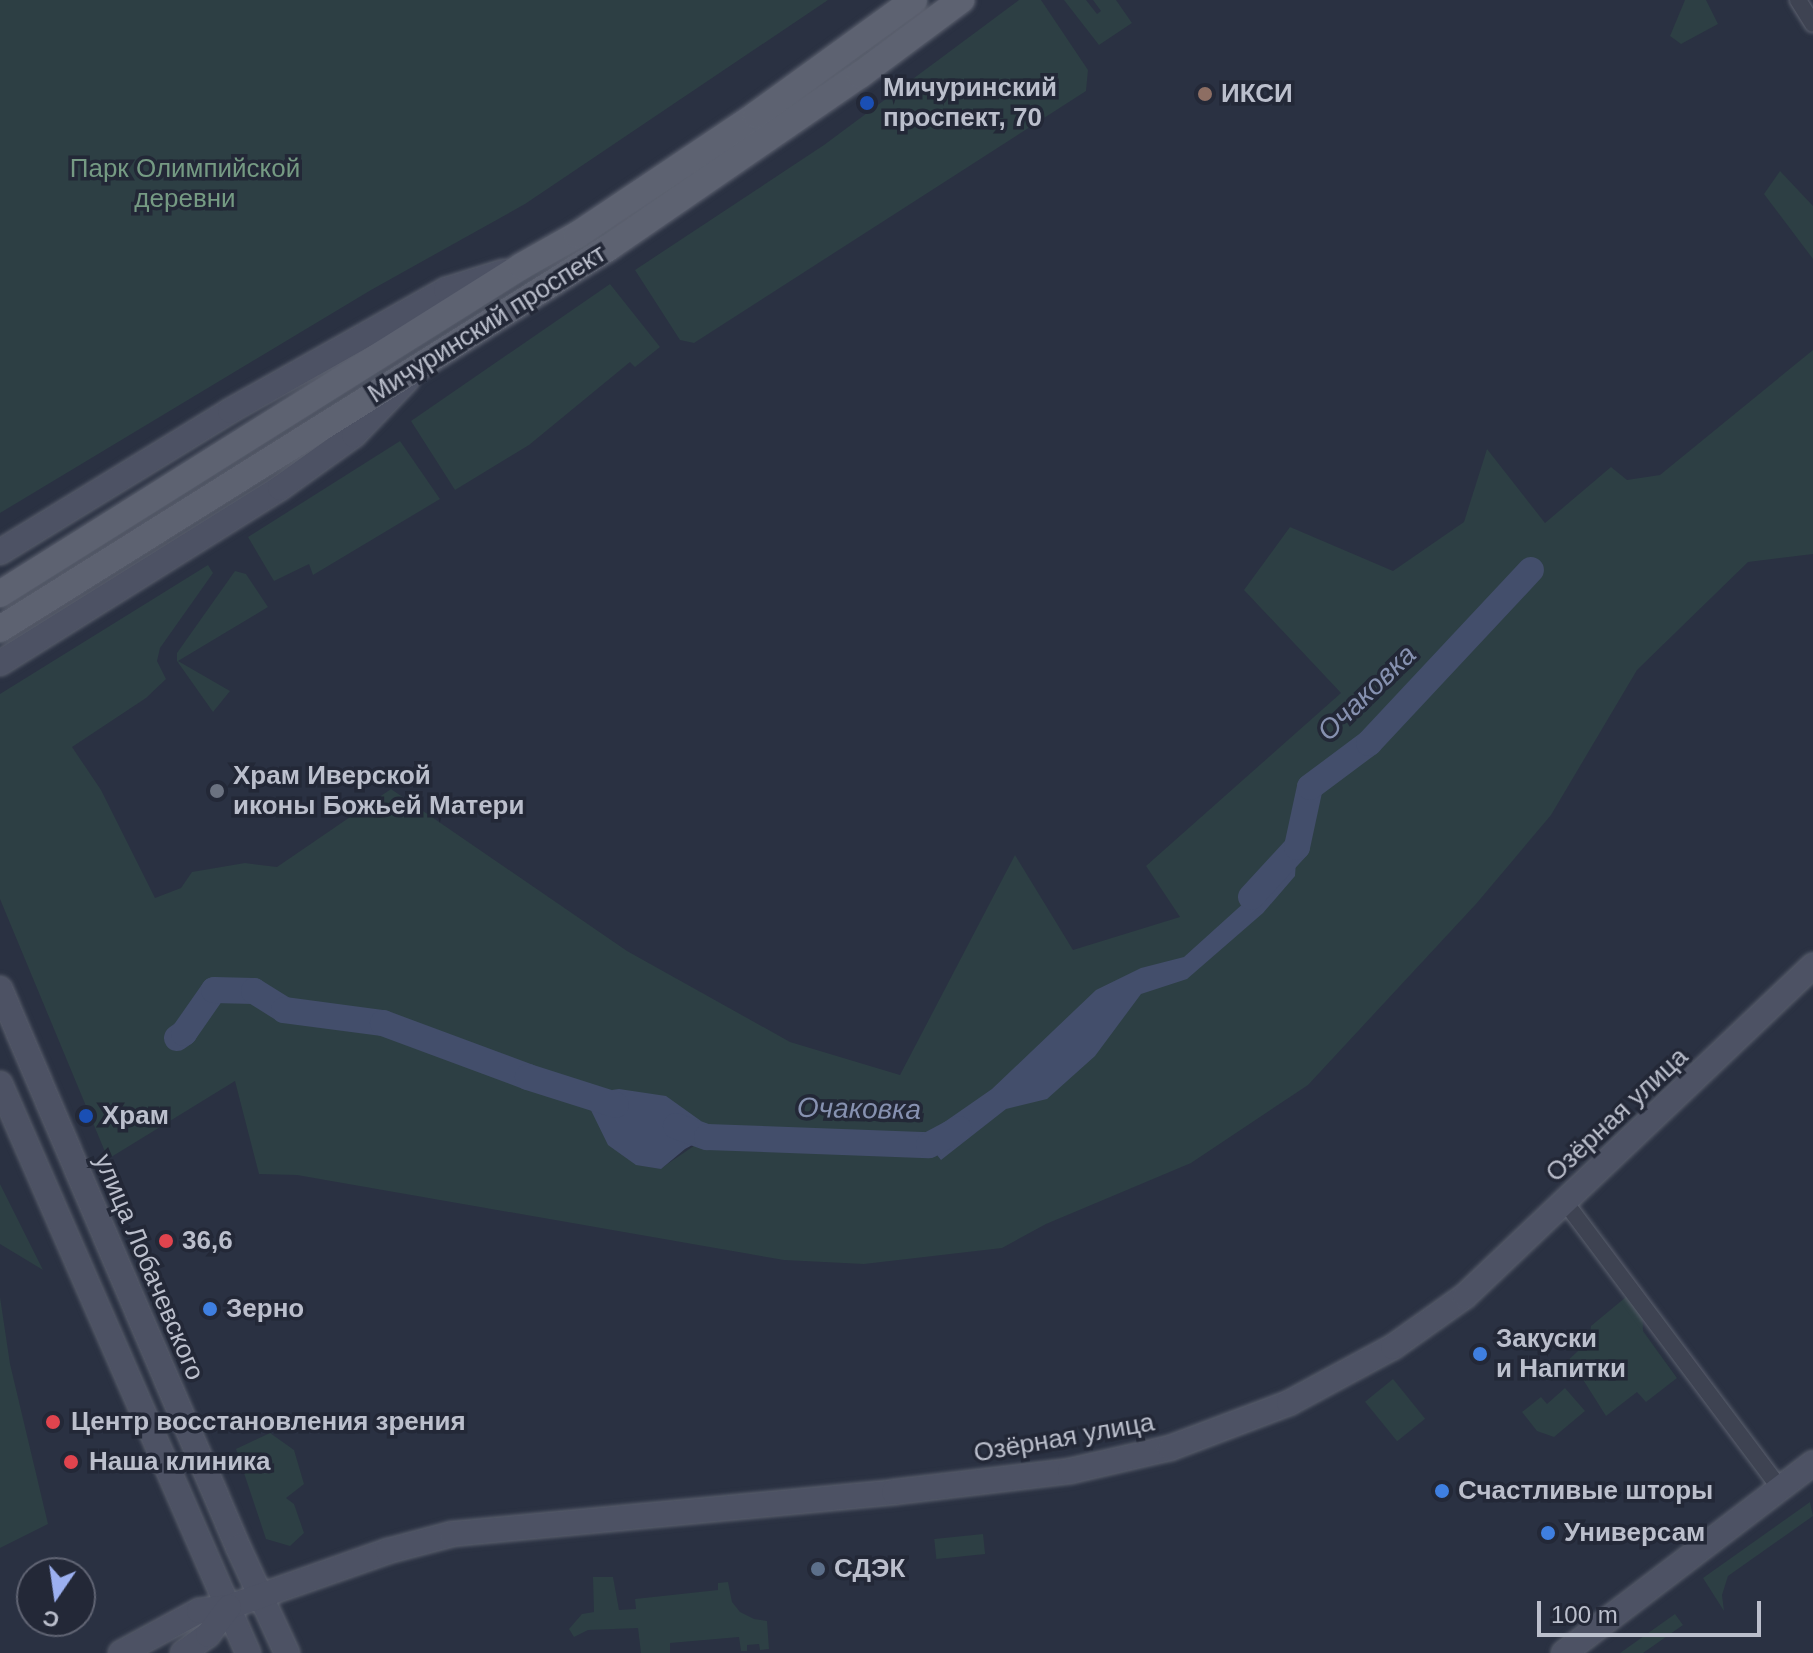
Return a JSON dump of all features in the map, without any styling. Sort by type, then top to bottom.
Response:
[{"type":"main road","name":"Мичуринский проспект","points":[[0,594],[522,266],[577,235],[756,115],[914,0]]},
{"type":"main road","name":"Мичуринский проспект","points":[[0,629],[621,239],[860,75],[961,0]]},
{"type":"main road","points":[[0,552],[230,411],[446,290],[522,266]]},
{"type":"main road","points":[[0,663],[109,598],[305,470],[354,435],[422,364]]},
{"type":"main road","points":[[0,649],[25,647]]},
{"type":"main road","name":"Озёрная улица","points":[[121,1653],[199,1611],[229,1607],[388,1551],[452,1534],[1024,1477],[1106,1465],[1170,1448],[1289,1403],[1393,1347],[1465,1296],[1813,966]]},
{"type":"main road","name":"улица Лобачевского","points":[[0,989],[287,1653]]},
{"type":"main road","points":[[0,1084],[248,1653]]},
{"type":"main road","points":[[1564,1653],[1813,1463]]},
{"type":"main road","points":[[183,1653],[208,1635],[229,1607]]},
{"type":"street","points":[[1798,0],[1813,24]]},
{"type":"street","points":[[1565,1202],[1780,1488]]},
{"type":"green space","name":"Парк Олимпийской деревни","points":[[0,0],[828,0],[525,204],[371,290],[0,513]]},
{"type":"green space","points":[[1019,0],[1041,0],[1088,70],[1086,91],[694,343],[680,340],[635,270],[824,145]]},
{"type":"green space","points":[[1064,0],[1086,0],[1097,14],[1101,11],[1093,0],[1116,0],[1132,23],[1099,45]]},
{"type":"green space","points":[[1685,0],[1706,0],[1718,24],[1681,44],[1670,36]]},
{"type":"green space","points":[[1780,171],[1813,206],[1813,259],[1764,194]]},
{"type":"green space","points":[[610,284],[660,347],[635,367],[630,362],[529,445],[455,490],[411,421]]},
{"type":"green space","points":[[1813,350],[1813,554],[1748,562],[1637,670],[1551,815],[1476,904],[1308,1085],[1191,1163],[1046,1224],[1002,1248],[864,1264],[784,1260],[297,1175],[259,1174],[235,1081],[108,1159],[0,899],[0,694],[208,565],[213,573],[160,648],[157,661],[166,679],[146,698],[72,747],[101,790],[155,898],[181,888],[192,872],[245,863],[277,867],[391,789],[627,951],[790,1042],[900,1075],[1015,855],[1073,950],[1180,917],[1146,866],[1341,693],[1244,590],[1290,527],[1393,571],[1464,522],[1487,449],[1545,523],[1611,467],[1627,480],[1660,475]],"holes":[[[619,1089],[707,1137],[660,1169]]]},
{"type":"green space","points":[[400,441],[440,499],[313,575],[309,564],[274,581],[248,537]]},
{"type":"green space","points":[[235,571],[246,574],[268,607],[178,661],[230,691],[213,712],[177,661],[177,653]]},
{"type":"green space","points":[[0,1184],[43,1270],[0,1244]]},
{"type":"green space","points":[[1632,1292],[1642,1304],[1643,1331],[1677,1378],[1646,1402],[1637,1392],[1606,1416],[1582,1378],[1566,1362],[1589,1341],[1591,1326]]},
{"type":"green space","points":[[0,1297],[10,1364],[48,1524],[0,1548]]},
{"type":"green space","points":[[1393,1379],[1425,1419],[1397,1441],[1365,1402]]},
{"type":"green space","points":[[1565,1388],[1585,1411],[1554,1437],[1537,1431],[1522,1412],[1541,1397],[1547,1404]]},
{"type":"green space","points":[[270,1433],[294,1450],[304,1484],[286,1498],[294,1504],[304,1533],[290,1546],[266,1539],[236,1449]]},
{"type":"green space","points":[[1810,1502],[1813,1516],[1728,1576],[1722,1595],[1724,1611],[1703,1578]]},
{"type":"green space","points":[[983,1534],[985,1554],[936,1559],[934,1539]]},
{"type":"green space","points":[[593,1577],[613,1577],[619,1610],[636,1609],[635,1599],[718,1590],[718,1583],[728,1582],[732,1602],[740,1612],[767,1621],[769,1649],[760,1650],[759,1644],[747,1645],[747,1651],[741,1651],[739,1637],[670,1643],[670,1653],[641,1653],[638,1628],[588,1630],[574,1637],[569,1629],[582,1614],[594,1612]]},
{"type":"green space","points":[[1675,1614],[1683,1625],[1643,1653],[1620,1653]]},
{"type":"water","points":[[1297,847],[1295,876],[1263,913],[1187,979],[1141,994],[1095,1056],[1047,1099],[1006,1109],[941,1160],[929,1145],[933,1130],[992,1089],[1096,990],[1141,968],[1184,957],[1276,874]]},
{"type":"water","points":[[619,1089],[666,1096],[701,1121],[707,1137],[685,1149],[661,1169],[636,1165],[608,1145],[583,1094]]},
{"type":"waterway","name":"Очаковка","points":[[1251,897],[1297,847],[1310,787],[1369,743],[1531,570]]},
{"type":"waterway","name":"Очаковка","points":[[177,1038],[184,1033],[214,990],[254,991],[284,1010],[383,1023],[528,1077],[616,1105]]},
{"type":"waterway","name":"Очаковка","points":[[676,1126],[707,1137],[929,1145],[959,1129]]},
{"type":"place","name":"ИКСИ","points":[[1205,94]]},
{"type":"place","name":"Мичуринский проспект, 70","points":[[867,103]]},
{"type":"place","name":"Храм Иверской иконы Божьей Матери","points":[[217,791]]},
{"type":"place","name":"Храм","points":[[86,1116]]},
{"type":"place","name":"36,6","points":[[166,1241]]},
{"type":"place","name":"Зерно","points":[[210,1309]]},
{"type":"place","name":"Закуски и Напитки","points":[[1480,1354]]},
{"type":"place","name":"Центр восстановления зрения","points":[[53,1422]]},
{"type":"place","name":"Наша клиника","points":[[71,1462]]},
{"type":"place","name":"Счастливые шторы","points":[[1442,1491]]},
{"type":"place","name":"Универсам","points":[[1548,1533]]},
{"type":"place","name":"СДЭК","points":[[818,1569]]}]
